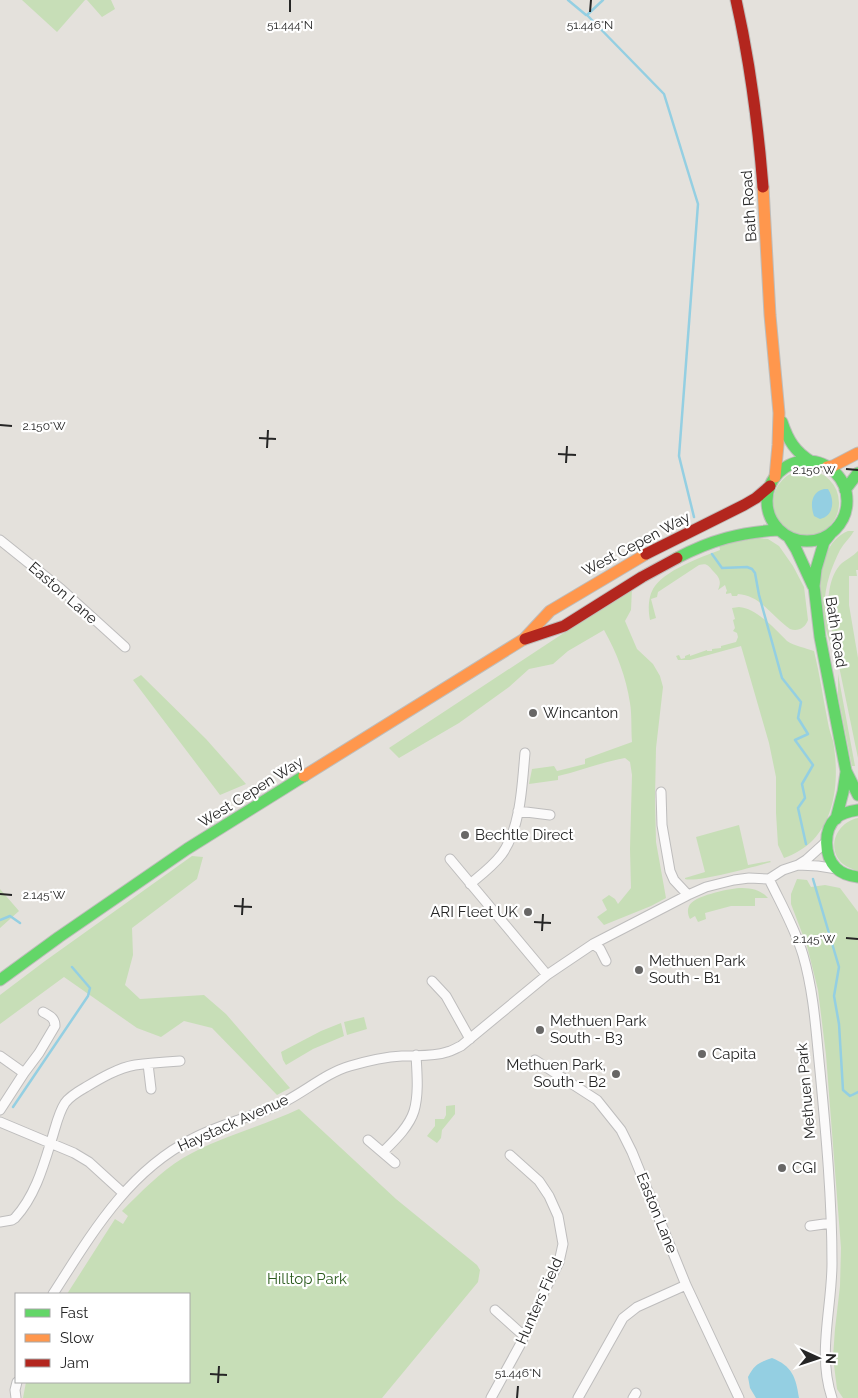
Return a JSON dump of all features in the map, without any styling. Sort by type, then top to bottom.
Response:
[{"type":"main road","name":"Bath Road","points":[[736,0],[749,57],[763,183],[772,340],[779,412],[778,456],[772,482]]},
{"type":"main road","name":"Bath Road","points":[[779,412],[792,447],[801,456],[812,462]]},
{"type":"main road","points":[[827,467],[833,466],[858,453]]},
{"type":"main road","points":[[812,462],[827,467],[836,474],[842,482],[846,507],[843,518],[832,532],[822,538],[811,541],[799,540],[783,533],[772,520],[767,496],[772,482],[782,470],[791,464],[812,462]]},
{"type":"main road","points":[[844,490],[858,472]]},
{"type":"main road","name":"West Cepen Way","points":[[524,639],[550,611],[659,547],[744,505],[756,498],[772,482]]},
{"type":"main road","name":"West Cepen Way","points":[[0,980],[52,941],[179,855],[524,639],[559,628],[670,562],[705,545],[742,532],[766,529],[783,533]]},
{"type":"main road","name":"Bath Road","points":[[832,532],[824,542],[816,569],[814,586],[820,637],[846,771],[858,795]]},
{"type":"main road","name":"Bath Road","points":[[783,533],[796,549],[814,586]]},
{"type":"main road","name":"Bath Road","points":[[836,819],[846,771]]},
{"type":"main road","points":[[858,810],[848,812],[836,819],[829,830],[827,841],[827,851],[836,869],[853,876],[858,889]]},
{"type":"street","name":"Easton Lane","points":[[0,540],[61,589],[125,647]]},
{"type":"street","points":[[470,884],[501,855],[510,837],[518,811],[525,753]]},
{"type":"street","points":[[661,792],[662,825],[670,870],[674,880],[688,895]]},
{"type":"street","points":[[518,811],[550,814]]},
{"type":"street","points":[[432,981],[446,996],[470,1039],[547,975],[594,944],[706,887],[748,878],[769,879],[783,870],[806,860],[827,841]]},
{"type":"street","points":[[450,859],[547,975]]},
{"type":"street","points":[[798,865],[836,869]]},
{"type":"street","name":"Methuen Park","points":[[769,879],[791,922],[799,943],[811,989],[822,1096],[831,1223],[832,1265],[825,1354],[832,1398]]},
{"type":"street","points":[[594,944],[606,960]]},
{"type":"street","points":[[0,1110],[40,1052],[55,1026],[55,1021],[52,1017],[43,1012]]},
{"type":"street","name":"Haystack Avenue","points":[[54,1293],[94,1230],[123,1192],[163,1157],[194,1138],[282,1103],[348,1066],[400,1056],[431,1055],[447,1052],[461,1046],[470,1039]]},
{"type":"street","points":[[382,1152],[398,1136],[414,1112],[416,1102],[416,1055]]},
{"type":"street","points":[[0,1056],[24,1073]]},
{"type":"street","name":"Easton Lane","points":[[535,1060],[597,1100],[621,1130],[632,1152],[686,1285],[739,1398]]},
{"type":"street","points":[[0,1222],[12,1220],[18,1215],[33,1191],[66,1102],[100,1079],[117,1071],[134,1065],[180,1061]]},
{"type":"street","points":[[148,1064],[151,1089]]},
{"type":"street","points":[[0,1122],[74,1153],[89,1162],[123,1192]]},
{"type":"street","points":[[368,1140],[395,1164]]},
{"type":"street","name":"Hunters Field","points":[[490,1398],[524,1336],[559,1262],[563,1244],[558,1216],[549,1196],[539,1181],[510,1155]]},
{"type":"street","points":[[810,1226],[831,1223]]},
{"type":"street","points":[[578,1398],[623,1318],[637,1308],[686,1285]]},
{"type":"street","points":[[495,1310],[524,1336]]},
{"type":"street","points":[[16,1398],[17,1383]]},
{"type":"green space","points":[[22,0],[85,0],[57,32]]},
{"type":"green space","points":[[87,0],[111,0],[115,9],[102,17]]},
{"type":"green space","points":[[806,470],[819,472],[834,485],[837,490],[839,503],[837,516],[824,531],[819,534],[806,536],[793,534],[778,521],[775,516],[773,503],[775,490],[788,475],[793,472]]},
{"type":"green space","points":[[848,531],[854,531],[837,557],[828,579],[825,595],[825,611],[833,649],[823,615],[820,588],[821,573],[829,548],[837,538]]},
{"type":"green space","points":[[758,538],[768,539],[779,546],[793,566],[804,587],[808,620],[803,627],[798,630],[790,629],[753,598],[746,595],[738,594],[737,596],[732,596],[731,593],[726,594],[725,585],[718,590],[720,582],[718,577],[706,564],[699,565],[658,592],[657,597],[651,599],[656,618],[650,620],[649,604],[651,593],[658,582],[665,576],[683,565],[720,550],[719,545]]},
{"type":"green space","points":[[858,551],[857,576],[849,576],[849,605],[858,658],[858,758],[828,613],[829,593],[834,574],[842,563]]},
{"type":"green space","points":[[632,588],[631,610],[625,621],[637,649],[653,664],[660,676],[663,687],[656,748],[655,799],[656,842],[666,898],[604,925],[597,917],[607,910],[602,900],[609,895],[618,904],[631,888],[632,775],[630,762],[625,758],[558,776],[558,780],[529,784],[532,769],[554,766],[557,771],[585,764],[585,759],[632,742],[631,708],[626,684],[617,656],[604,630],[568,651],[553,664],[529,669],[509,687],[459,723],[399,758],[389,748]]},
{"type":"green space","points":[[739,607],[758,615],[790,643],[814,651],[828,725],[833,741],[836,780],[827,819],[810,843],[784,858],[778,845],[776,777],[769,743],[741,646],[690,660],[678,660],[676,656],[679,655],[681,659],[690,654],[690,656],[707,650],[712,651],[712,649],[721,648],[721,646],[736,642],[738,637],[737,633],[733,631],[735,628],[733,620],[735,619],[732,608]]},
{"type":"green space","points":[[838,674],[855,766],[852,766],[838,695]]},
{"type":"green space","points":[[141,675],[206,739],[246,784],[220,795],[133,680]]},
{"type":"green space","points":[[858,818],[858,871],[843,864],[835,851],[834,843],[839,830],[851,820]]},
{"type":"green space","points":[[739,825],[748,865],[771,862],[701,879],[685,879],[705,872],[696,837]]},
{"type":"green space","points":[[192,856],[203,857],[197,879],[132,928],[133,955],[125,985],[140,999],[204,995],[226,1014],[290,1088],[277,1095],[212,1028],[184,1021],[161,1037],[137,1028],[64,977],[0,1024],[0,995]]},
{"type":"green space","points":[[797,879],[807,880],[811,887],[825,885],[840,888],[858,912],[858,1398],[843,1398],[837,1389],[833,1357],[840,1286],[841,1248],[826,1055],[818,990],[807,946],[791,904],[791,894]]},
{"type":"green space","points":[[739,888],[755,890],[768,898],[755,898],[755,906],[731,906],[705,913],[706,919],[698,922],[695,916],[690,919],[688,908],[692,902],[719,891]]},
{"type":"green space","points":[[0,889],[19,911],[0,928]]},
{"type":"green space","points":[[364,1017],[367,1029],[347,1035],[344,1022]]},
{"type":"green space","points":[[341,1023],[344,1036],[313,1049],[286,1065],[281,1052],[321,1031]]},
{"type":"green space","points":[[455,1105],[455,1114],[442,1130],[441,1138],[437,1143],[427,1136],[435,1126],[435,1119],[444,1119],[446,1106]]},
{"type":"green space","name":"Hilltop Park","points":[[299,1109],[396,1199],[477,1265],[480,1270],[478,1282],[382,1398],[23,1398],[26,1383],[190,1383],[190,1293],[68,1293],[115,1219],[123,1224],[128,1216],[122,1211],[166,1170],[183,1158],[211,1144]]},
{"type":"water","points":[[828,489],[830,493],[832,507],[828,515],[820,519],[814,516],[812,503],[816,493]]},
{"type":"water","points":[[772,1358],[779,1361],[792,1373],[799,1398],[756,1398],[750,1388],[748,1377],[757,1365]]},
{"type":"waterway","points":[[568,0],[586,15]]},
{"type":"waterway","points":[[603,0],[587,15],[664,94],[698,204],[679,456],[694,517]]},
{"type":"waterway","points":[[712,554],[722,568],[747,567],[755,573],[759,595],[782,678],[801,702],[798,718],[808,734],[795,740],[813,765],[802,784],[805,798],[798,808],[806,844]]},
{"type":"waterway","points":[[813,879],[839,967],[834,996],[839,1024],[843,1090],[850,1096],[858,1092]]},
{"type":"waterway","points":[[0,920],[10,916],[20,923]]},
{"type":"waterway","points":[[13,1107],[88,996],[90,988],[72,967]]},
{"type":"traffic: fast","points":[[782,422],[793,445],[812,462]]},
{"type":"traffic: fast","points":[[807,461],[822,464],[835,473],[844,486],[847,501],[844,516],[835,529],[822,538],[807,541],[792,538],[779,529],[770,516],[767,501],[770,486],[779,473],[792,464],[807,461]]},
{"type":"traffic: fast","points":[[845,490],[858,473]]},
{"type":"traffic: fast","points":[[677,558],[702,546],[726,538],[779,530]]},
{"type":"traffic: fast","points":[[832,532],[824,542],[816,569],[814,586],[820,637],[846,771],[858,795]]},
{"type":"traffic: fast","points":[[788,536],[813,586]]},
{"type":"traffic: fast","points":[[836,819],[846,772]]},
{"type":"traffic: fast","points":[[0,980],[187,849],[304,776]]},
{"type":"traffic: fast","points":[[858,810],[836,818],[827,836],[827,850],[832,863],[841,872],[858,877]]},
{"type":"traffic: slow","points":[[763,187],[770,315],[779,413],[775,477]]},
{"type":"traffic: slow","points":[[827,467],[833,466],[858,453]]},
{"type":"traffic: slow","points":[[304,776],[524,639],[550,611],[646,554]]},
{"type":"traffic: jam","points":[[736,0],[753,93],[763,187]]},
{"type":"traffic: jam","points":[[646,554],[744,505],[770,486]]},
{"type":"traffic: jam","points":[[525,639],[564,626],[642,577],[677,558]]},
{"type":"place","name":"Wincanton","points":[[533,713]]},
{"type":"place","name":"Bechtle Direct","points":[[465,835]]},
{"type":"place","name":"ARI Fleet UK","points":[[528,912]]},
{"type":"place","name":"Methuen Park South - B1","points":[[639,970]]},
{"type":"place","name":"Methuen Park South - B3","points":[[540,1030]]},
{"type":"place","name":"Capita","points":[[702,1054]]},
{"type":"place","name":"Methuen Park, South - B2","points":[[616,1074]]},
{"type":"place","name":"CGI","points":[[782,1168]]}]
